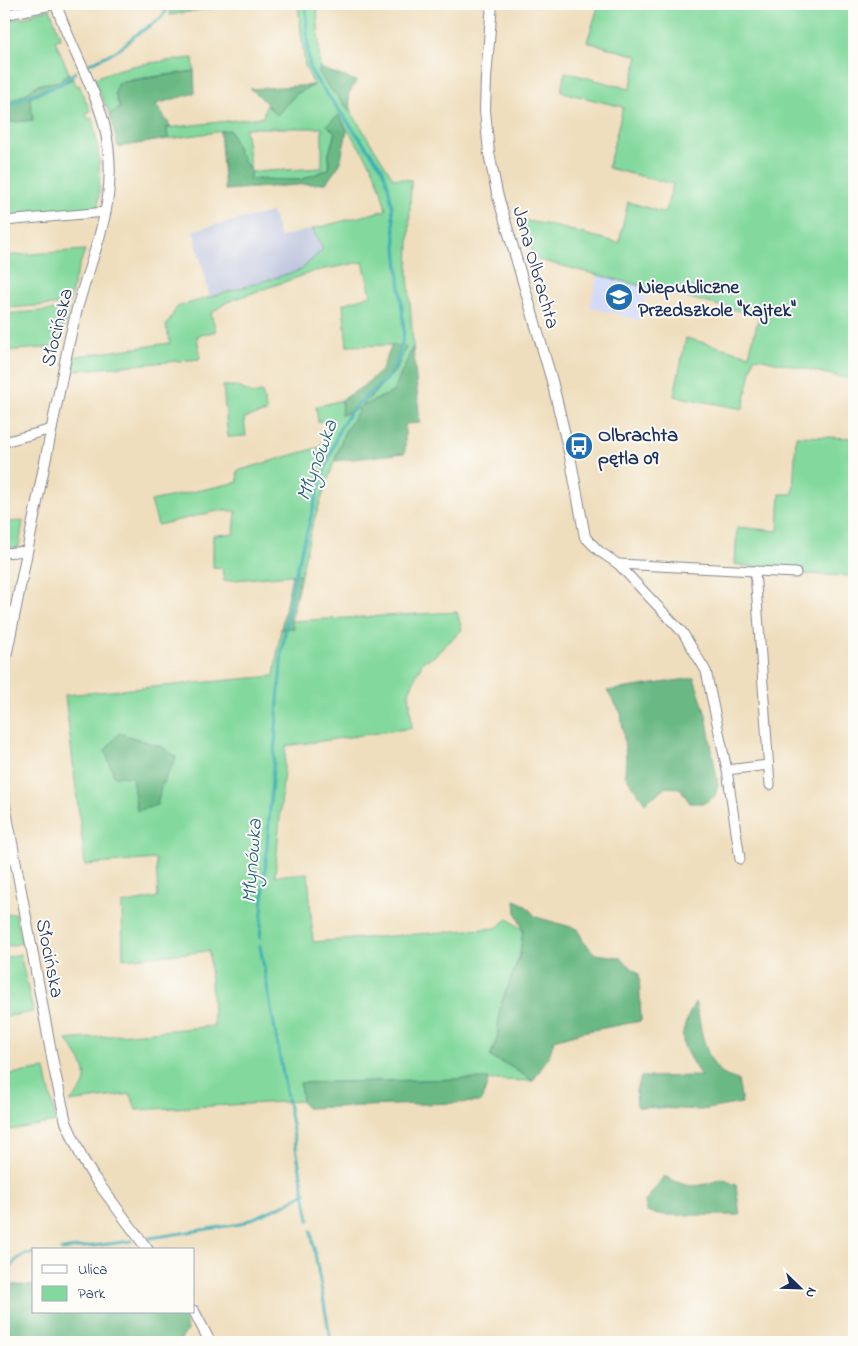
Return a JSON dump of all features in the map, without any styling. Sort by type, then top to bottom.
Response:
[{"type":"street","points":[[4,15],[56,4]]},
{"type":"street","name":"Słocińska","points":[[4,667],[9,616],[27,551],[78,308],[106,212],[110,176],[104,123],[56,4]]},
{"type":"street","name":"Jana Olbrachta","points":[[492,4],[484,110],[491,166],[497,193],[552,381],[570,455],[585,537]]},
{"type":"street","points":[[4,221],[106,212]]},
{"type":"street","points":[[4,442],[52,429]]},
{"type":"street","points":[[585,537],[599,551],[618,564],[683,633],[706,671],[727,770],[740,859]]},
{"type":"street","points":[[4,552],[27,551]]},
{"type":"street","points":[[618,564],[796,573]]},
{"type":"street","points":[[755,571],[770,785]]},
{"type":"street","points":[[727,770],[768,765]]},
{"type":"street","name":"Słocińska","points":[[4,800],[55,1073],[66,1122],[82,1158],[93,1176],[147,1248]]},
{"type":"street","points":[[195,1314],[210,1342]]},
{"type":"shaded area","points":[[272,212],[280,237],[312,229],[323,249],[301,270],[210,297],[193,230]]},
{"type":"shaded area","name":"Niepubliczne Przedszkole \"Kajtek\"","points":[[598,275],[649,287],[639,320],[590,307]]},
{"type":"green space","points":[[170,4],[236,4],[170,15]]},
{"type":"green space","points":[[298,4],[317,4],[319,72],[327,85],[352,113],[393,178],[411,180],[408,273],[413,347],[393,392],[361,407],[396,370],[406,347],[392,345],[347,346],[343,304],[371,295],[363,262],[315,271],[227,302],[211,313],[216,331],[197,336],[200,359],[69,371],[71,357],[170,343],[166,326],[177,307],[301,270],[323,249],[312,229],[386,210],[374,171],[339,115],[329,154],[329,169],[300,180],[249,179],[251,172],[239,153],[230,130],[168,139],[167,128],[263,117],[266,105],[277,115],[296,94],[314,85],[305,66]],"holes":[[[245,128],[322,128],[322,168],[251,172]]]},
{"type":"green space","points":[[599,4],[854,4],[854,380],[754,357],[743,409],[674,396],[686,338],[749,355],[759,316],[535,259],[521,220],[550,225],[619,243],[628,202],[665,213],[673,184],[608,168],[623,107],[561,92],[565,72],[630,89],[638,56],[587,42]]},
{"type":"green space","points":[[50,9],[61,39],[55,40],[69,73],[60,81],[37,85],[27,93],[4,104],[4,21],[32,16],[32,13]]},
{"type":"green space","points":[[193,58],[194,71],[130,80],[115,95],[120,108],[110,114],[93,79],[129,67]]},
{"type":"green space","points":[[320,68],[356,81],[348,95],[352,113],[327,85],[319,72]]},
{"type":"green space","points":[[194,71],[195,93],[156,104],[171,127],[167,128],[168,139],[118,147],[110,114],[120,108],[115,95],[117,83]]},
{"type":"green space","points":[[69,73],[73,79],[30,98],[33,120],[4,123],[4,104],[27,93],[37,85],[60,81]]},
{"type":"green space","points":[[73,79],[77,86],[79,85],[90,110],[90,112],[86,113],[88,119],[92,118],[95,130],[99,163],[98,208],[4,218],[4,123],[33,120],[29,98]]},
{"type":"green space","points":[[314,85],[296,94],[277,115],[261,97],[250,89]]},
{"type":"green space","points":[[339,115],[347,131],[340,164],[326,183],[225,190],[220,131],[230,130],[239,153],[251,172],[249,179],[300,180],[329,169],[329,154],[335,133],[327,125]]},
{"type":"green space","points":[[85,250],[74,281],[69,304],[4,308],[4,256]]},
{"type":"green space","points":[[68,309],[61,341],[56,341],[54,347],[4,351],[4,314]]},
{"type":"green space","points":[[392,345],[406,347],[396,370],[362,406],[393,392],[413,347],[420,423],[405,424],[405,453],[335,461],[344,433],[360,408],[341,415],[342,400],[362,387],[381,371]]},
{"type":"green space","points":[[223,386],[236,386],[253,394],[262,392],[267,412],[244,418],[246,436],[228,437]]},
{"type":"green space","points":[[342,400],[342,415],[361,407],[344,433],[312,526],[301,574],[224,581],[222,568],[213,567],[213,535],[234,534],[236,511],[217,511],[158,525],[151,501],[238,482],[237,471],[320,447],[332,419],[318,422],[316,407]]},
{"type":"green space","points":[[796,436],[854,438],[854,576],[801,574],[735,564],[737,527],[778,531],[780,494],[793,494]]},
{"type":"green space","points":[[23,521],[19,547],[4,549],[4,522]]},
{"type":"green space","points":[[301,574],[291,621],[294,628],[281,629],[292,575]]},
{"type":"green space","points":[[457,612],[462,630],[433,657],[423,661],[409,692],[412,728],[286,746],[275,876],[308,873],[313,942],[496,928],[508,919],[523,930],[520,955],[500,1007],[497,1039],[490,1056],[533,1081],[463,1079],[301,1083],[302,1101],[136,1110],[131,1094],[69,1102],[78,1094],[83,1086],[85,1072],[67,1040],[214,1026],[209,951],[123,959],[122,904],[158,897],[156,859],[85,865],[65,695],[274,676],[281,629],[294,628],[291,621]],"holes":[[[176,757],[161,787],[137,810],[132,776]]]},
{"type":"green space","points":[[694,678],[706,715],[718,785],[715,796],[704,803],[690,803],[680,788],[666,787],[645,803],[625,775],[626,757],[621,713],[607,691]]},
{"type":"green space","points":[[119,733],[162,747],[176,757],[161,787],[157,805],[137,811],[132,777],[114,776],[105,751]]},
{"type":"green space","points":[[515,900],[525,905],[536,917],[578,929],[583,941],[595,954],[619,957],[639,974],[641,1021],[582,1032],[554,1040],[549,1056],[533,1081],[508,1065],[490,1057],[497,1039],[500,1007],[520,955],[523,930],[516,913]]},
{"type":"green space","points":[[15,913],[22,943],[4,947],[4,915]]},
{"type":"green space","points":[[20,954],[33,1012],[4,1017],[4,958]]},
{"type":"green space","points":[[695,1002],[704,1041],[711,1059],[723,1074],[738,1080],[742,1103],[701,1110],[637,1107],[636,1090],[641,1077],[701,1076],[685,1048],[683,1040],[685,1025]]},
{"type":"green space","points":[[45,1069],[56,1122],[4,1131],[4,1075]]},
{"type":"green space","points":[[489,1079],[481,1102],[306,1108],[302,1101],[300,1083]]},
{"type":"green space","points":[[664,1176],[693,1186],[722,1179],[736,1185],[740,1215],[665,1215],[647,1212],[645,1202]]},
{"type":"green space","points":[[4,1284],[32,1286],[32,1314],[184,1314],[187,1331],[179,1342],[4,1342]]},
{"type":"waterway","points":[[89,64],[120,49],[133,37],[161,18],[171,4]]},
{"type":"waterway","name":"Młynówka","points":[[260,938],[282,650],[294,579],[319,487],[339,430],[353,408],[387,379],[396,364],[404,330],[392,206],[388,185],[382,168],[310,69],[306,4]]},
{"type":"waterway","points":[[4,109],[26,97],[61,84],[75,72]]},
{"type":"waterway","name":"Młynówka","points":[[260,946],[309,1220]]},
{"type":"waterway","points":[[150,1238],[240,1224],[286,1204],[305,1193]]},
{"type":"waterway","name":"Młynówka","points":[[311,1231],[331,1342]]},
{"type":"waterway","points":[[77,1248],[132,1241]]},
{"type":"waterway","points":[[4,1278],[12,1264],[19,1258],[32,1253]]},
{"type":"place","name":"Niepubliczne Przedszkole \"Kajtek\"","points":[[619,297]]},
{"type":"place","name":"Olbrachta pętla 09","points":[[579,446]]}]
